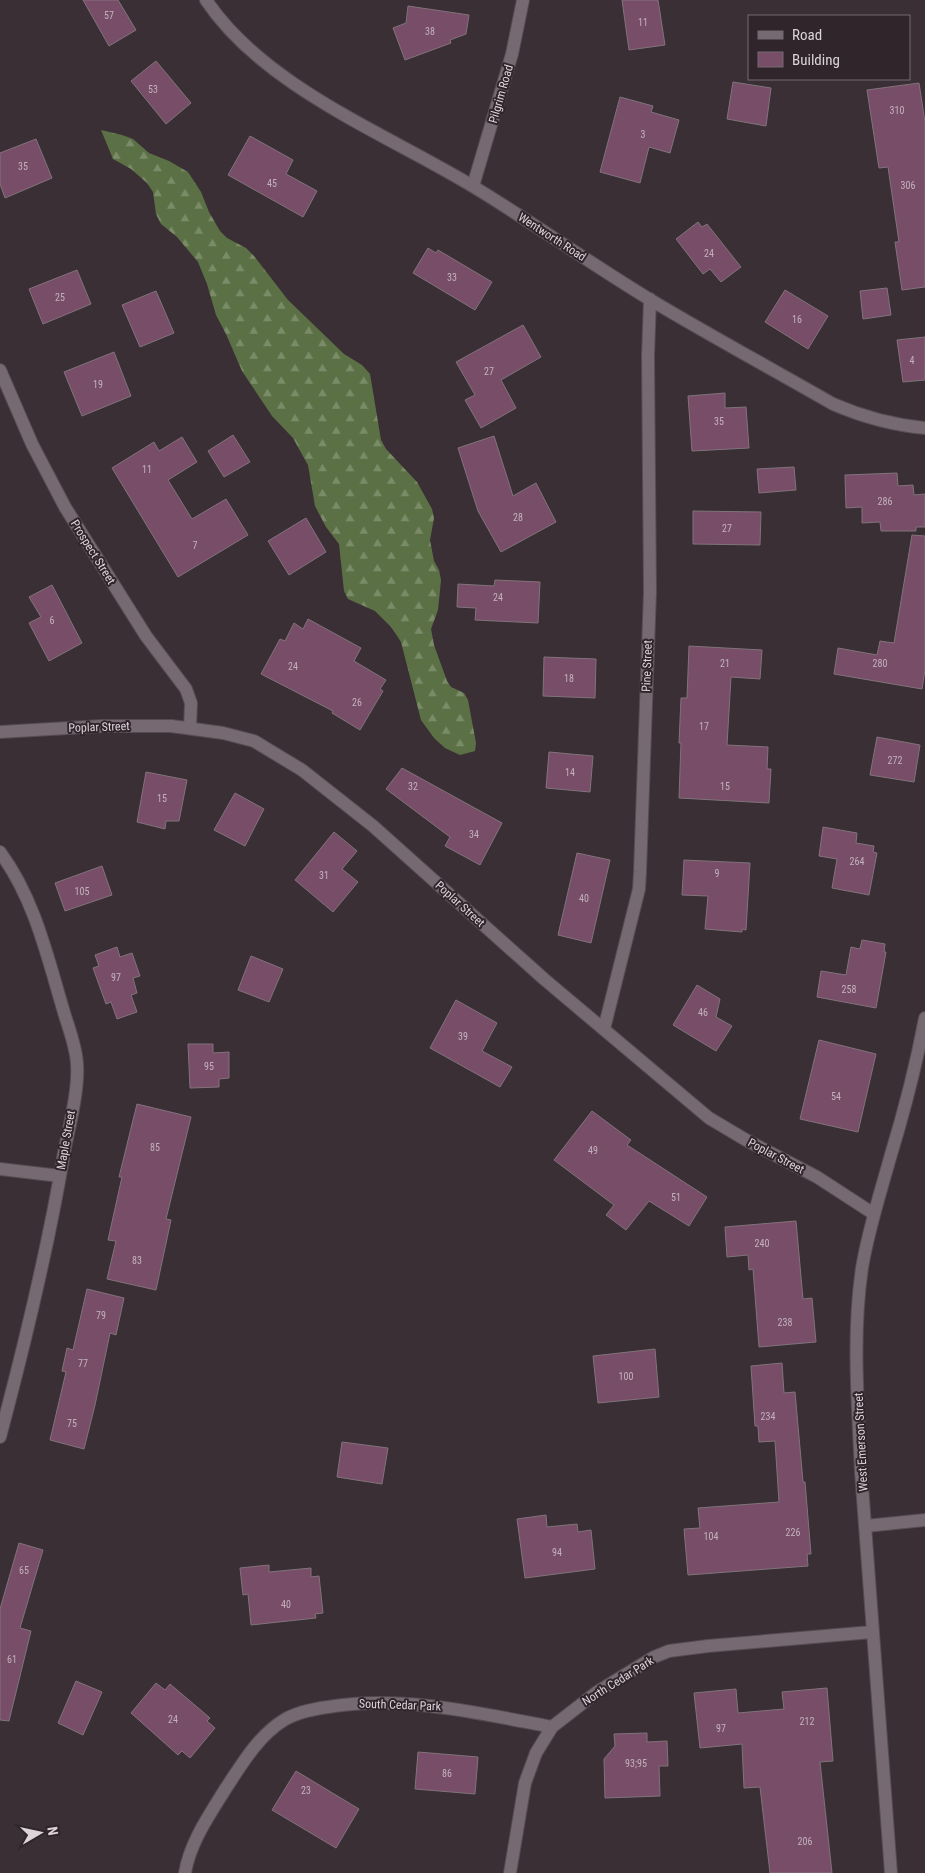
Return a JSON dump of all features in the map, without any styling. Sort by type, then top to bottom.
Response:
[{"type":"street","name":"Wentworth Road","points":[[206,0],[249,48],[289,80],[375,133],[473,186],[650,299],[833,404],[856,414],[881,421],[925,428]]},
{"type":"street","name":"Pilgrim Road","points":[[473,186],[512,54],[523,0]]},
{"type":"street","name":"Pine Street","points":[[604,1029],[639,890],[650,592],[648,356],[650,299]]},
{"type":"street","name":"Prospect Street","points":[[0,370],[32,444],[64,507],[146,636],[186,689],[191,703],[190,728]]},
{"type":"street","name":"Poplar Street","points":[[0,732],[102,726],[148,726],[190,728],[232,735],[254,741],[302,770],[373,826],[544,979],[717,1124],[816,1177],[874,1214]]},
{"type":"street","name":"Maple Street","points":[[0,852],[17,876],[36,922],[76,1056],[77,1076],[60,1176],[32,1314],[0,1437]]},
{"type":"street","name":"West Emerson Street","points":[[891,1873],[872,1632],[858,1407],[858,1317],[862,1269],[874,1214],[908,1093],[925,1018]]},
{"type":"street","points":[[0,1169],[60,1176]]},
{"type":"street","points":[[866,1526],[925,1520]]},
{"type":"street","name":"North Cedar Park","points":[[510,1873],[525,1783],[536,1753],[552,1727],[597,1692],[654,1657],[669,1651],[872,1632]]},
{"type":"street","name":"South Cedar Park","points":[[185,1873],[189,1857],[204,1824],[248,1754],[277,1725],[296,1714],[351,1704],[390,1702],[448,1707],[552,1727]]},
{"type":"green space","points":[[101,130],[133,139],[149,153],[169,161],[188,172],[201,192],[209,212],[220,231],[227,238],[246,248],[288,300],[344,354],[362,365],[370,374],[381,440],[386,449],[417,482],[432,509],[434,518],[430,540],[434,561],[439,570],[441,580],[438,610],[431,629],[434,645],[447,681],[451,687],[464,693],[468,700],[476,743],[475,751],[460,755],[445,748],[434,738],[421,720],[401,642],[392,628],[375,611],[348,599],[344,591],[339,544],[326,527],[315,506],[308,465],[293,438],[272,416],[242,371],[216,315],[198,262],[177,237],[161,224],[156,214],[153,192],[147,183],[131,169],[113,159]]},
{"type":"building","points":[[83,0],[118,0],[136,30],[109,46]]},
{"type":"building","points":[[622,0],[658,0],[665,45],[629,50]]},
{"type":"building","points":[[408,6],[469,15],[466,34],[450,40],[451,43],[405,60],[393,28],[406,23]]},
{"type":"building","points":[[156,61],[191,103],[166,124],[131,81]]},
{"type":"building","points":[[733,82],[771,88],[766,126],[727,119]]},
{"type":"building","points":[[919,83],[925,122],[925,287],[902,290],[895,242],[899,242],[888,167],[879,168],[867,90]]},
{"type":"building","points":[[620,97],[653,106],[651,112],[679,120],[670,153],[649,147],[640,183],[600,172]]},
{"type":"building","points":[[250,136],[293,160],[286,174],[317,191],[303,217],[228,175]]},
{"type":"building","points":[[36,139],[52,178],[5,198],[0,184],[0,153]]},
{"type":"building","points":[[698,222],[702,227],[707,224],[741,267],[721,282],[710,269],[703,274],[676,239]]},
{"type":"building","points":[[428,248],[436,253],[438,250],[492,282],[475,310],[413,273]]},
{"type":"building","points":[[77,270],[91,304],[43,324],[29,289]]},
{"type":"building","points":[[887,288],[891,315],[863,319],[860,291]]},
{"type":"building","points":[[785,290],[828,316],[808,349],[765,322]]},
{"type":"building","points":[[156,291],[174,333],[140,347],[122,305]]},
{"type":"building","points":[[523,325],[541,357],[501,380],[516,408],[481,428],[465,400],[475,395],[456,362]]},
{"type":"building","points":[[925,337],[925,380],[903,382],[897,340]]},
{"type":"building","points":[[114,352],[131,396],[82,416],[64,372]]},
{"type":"building","points":[[725,393],[725,408],[746,407],[749,448],[692,451],[688,396]]},
{"type":"building","points":[[233,435],[250,462],[224,477],[208,451]]},
{"type":"building","points":[[494,436],[513,496],[536,483],[556,522],[501,552],[478,511],[458,448]]},
{"type":"building","points":[[182,437],[197,462],[168,480],[192,519],[226,499],[248,535],[178,577],[112,468],[154,442],[159,451]]},
{"type":"building","points":[[794,467],[796,490],[759,493],[757,469]]},
{"type":"building","points":[[897,473],[898,486],[913,485],[914,495],[925,494],[925,527],[916,527],[916,531],[881,531],[880,522],[862,523],[862,507],[846,508],[845,475]]},
{"type":"building","points":[[693,511],[761,512],[760,545],[693,544]]},
{"type":"building","points":[[306,518],[326,552],[289,575],[268,541]]},
{"type":"building","points":[[912,535],[925,536],[925,670],[922,689],[834,674],[838,648],[877,655],[880,641],[894,643]]},
{"type":"building","points":[[495,580],[540,582],[538,623],[475,620],[476,608],[457,607],[458,584],[494,586]]},
{"type":"building","points":[[52,585],[82,643],[49,661],[29,623],[41,617],[29,597]]},
{"type":"building","points":[[308,619],[361,648],[354,661],[386,680],[380,689],[383,691],[360,730],[332,713],[333,711],[261,674],[280,639],[285,641],[294,623],[303,629]]},
{"type":"building","points":[[689,646],[762,650],[760,679],[731,677],[727,745],[768,747],[767,769],[771,769],[769,803],[679,798],[681,698],[687,698]]},
{"type":"building","points":[[544,657],[596,659],[595,698],[543,696]]},
{"type":"building","points":[[877,737],[920,745],[914,782],[870,775]]},
{"type":"building","points":[[549,752],[593,756],[590,792],[546,788]]},
{"type":"building","points":[[402,768],[502,823],[480,865],[445,846],[450,837],[386,789]]},
{"type":"building","points":[[146,772],[187,780],[179,821],[166,821],[165,829],[137,822]]},
{"type":"building","points":[[235,793],[264,809],[245,846],[214,830]]},
{"type":"building","points":[[823,827],[857,833],[856,843],[874,846],[873,852],[877,853],[869,895],[832,888],[837,859],[819,856]]},
{"type":"building","points":[[334,832],[357,851],[342,869],[358,882],[333,912],[295,880]]},
{"type":"building","points":[[577,853],[610,860],[591,943],[558,935]]},
{"type":"building","points":[[684,860],[750,863],[746,930],[742,929],[742,932],[705,929],[708,896],[682,895]]},
{"type":"building","points":[[102,866],[112,895],[65,911],[55,883]]},
{"type":"building","points":[[862,940],[885,944],[884,952],[886,952],[876,1008],[817,997],[821,971],[846,975],[851,947],[860,949]]},
{"type":"building","points":[[117,947],[120,957],[132,953],[140,976],[133,978],[137,993],[131,995],[137,1012],[117,1019],[111,1002],[106,1004],[93,968],[99,966],[95,955]]},
{"type":"building","points":[[251,956],[283,969],[269,1002],[238,990]]},
{"type":"building","points":[[697,985],[720,999],[716,1017],[732,1026],[716,1051],[673,1025]]},
{"type":"building","points":[[456,1000],[497,1023],[482,1051],[512,1067],[500,1087],[430,1048]]},
{"type":"building","points":[[819,1040],[876,1054],[858,1132],[800,1119]]},
{"type":"building","points":[[188,1044],[213,1044],[213,1053],[229,1052],[229,1078],[219,1079],[219,1087],[190,1088]]},
{"type":"building","points":[[137,1104],[191,1117],[166,1219],[171,1220],[156,1290],[107,1279],[116,1241],[108,1240],[122,1177],[119,1177]]},
{"type":"building","points":[[592,1111],[631,1140],[627,1145],[707,1197],[689,1226],[649,1201],[626,1230],[606,1215],[614,1205],[554,1160]]},
{"type":"building","points":[[796,1221],[803,1299],[812,1298],[816,1342],[759,1347],[753,1269],[749,1270],[748,1255],[727,1257],[725,1227]]},
{"type":"building","points":[[87,1289],[124,1298],[116,1335],[110,1333],[84,1449],[50,1440],[66,1372],[62,1371],[67,1348],[73,1350]]},
{"type":"building","points":[[655,1349],[659,1397],[598,1403],[593,1356]]},
{"type":"building","points":[[782,1363],[784,1393],[795,1392],[811,1554],[807,1554],[808,1566],[688,1575],[684,1529],[700,1528],[698,1508],[779,1502],[775,1441],[759,1442],[758,1426],[755,1426],[751,1366]]},
{"type":"building","points":[[342,1442],[388,1448],[382,1484],[337,1477]]},
{"type":"building","points":[[546,1515],[547,1527],[577,1524],[578,1532],[591,1530],[595,1569],[525,1578],[517,1519]]},
{"type":"building","points":[[19,1543],[43,1550],[20,1628],[31,1631],[9,1721],[0,1720],[0,1609]]},
{"type":"building","points":[[269,1565],[269,1572],[311,1568],[311,1577],[319,1576],[323,1613],[315,1614],[316,1618],[251,1625],[248,1594],[243,1595],[240,1568]]},
{"type":"building","points":[[76,1681],[102,1692],[83,1735],[58,1723]]},
{"type":"building","points":[[156,1683],[165,1690],[170,1684],[210,1718],[207,1721],[215,1728],[190,1758],[182,1751],[178,1755],[131,1713]]},
{"type":"building","points":[[827,1688],[833,1761],[820,1762],[832,1873],[770,1873],[760,1787],[744,1788],[742,1744],[700,1748],[694,1693],[736,1689],[738,1713],[784,1709],[782,1692]]},
{"type":"building","points":[[647,1733],[647,1742],[667,1741],[668,1766],[659,1766],[660,1796],[605,1798],[604,1759],[615,1746],[614,1734]]},
{"type":"building","points":[[418,1752],[478,1757],[475,1794],[415,1789]]},
{"type":"building","points":[[296,1771],[359,1809],[336,1848],[272,1810]]}]
